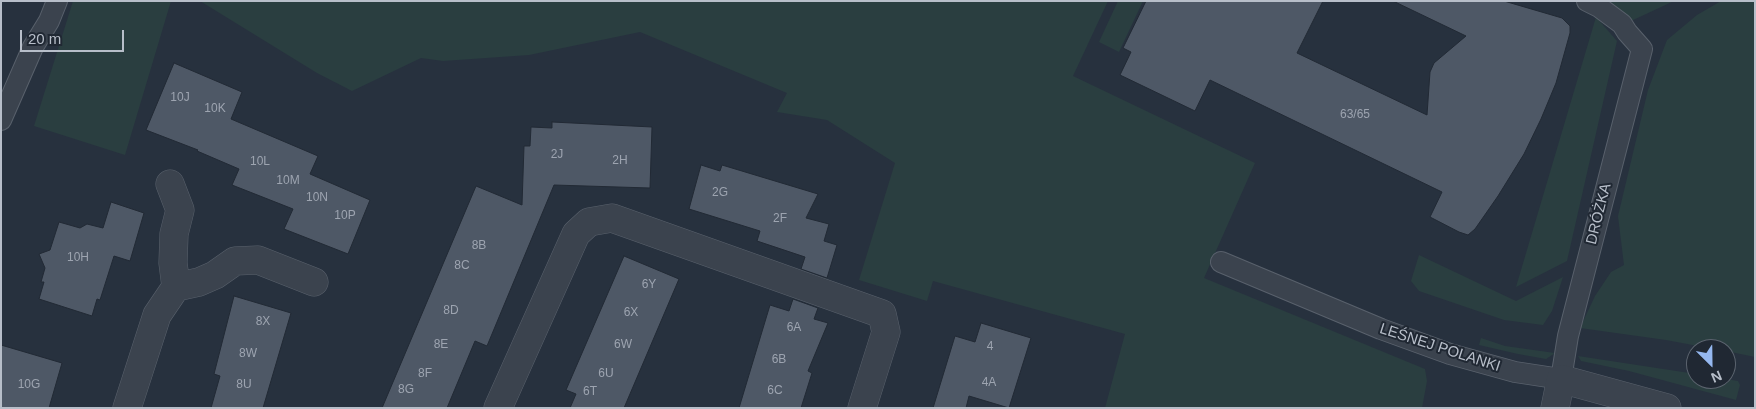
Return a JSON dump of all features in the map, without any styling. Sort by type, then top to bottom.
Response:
[{"type":"street","points":[[127,408],[157,315],[176,287],[173,263],[174,234],[180,210],[170,184]]},
{"type":"street","points":[[498,408],[576,234],[589,222],[612,218],[882,314],[886,332],[862,408]]},
{"type":"street","points":[[176,287],[199,282],[215,275],[236,261],[258,260],[314,282]]},
{"type":"street","points":[[1555,408],[1561,379]]},
{"type":"street","name":"LEŚNEJ POLANKI","points":[[1561,379],[1667,408]]},
{"type":"lane","points":[[1,120],[33,47],[50,21],[57,1]]},
{"type":"lane","name":"DRÓŻKA","points":[[1561,379],[1568,336],[1642,49],[1622,24],[1599,7],[1587,1]]},
{"type":"lane","name":"LEŚNEJ POLANKI","points":[[1221,262],[1381,329],[1442,351],[1516,372],[1561,379]]},
{"type":"green space","points":[[73,1],[171,1],[125,155],[34,126]]},
{"type":"green space","points":[[200,1],[1108,1],[1073,76],[1255,163],[1204,278],[1425,369],[1427,381],[1422,408],[1105,408],[1125,334],[933,281],[927,301],[859,280],[895,163],[827,120],[777,112],[787,93],[640,32],[529,55],[443,61],[421,58],[352,91],[317,73]]},
{"type":"green space","points":[[1118,1],[1143,1],[1119,52],[1099,42]]},
{"type":"green space","points":[[1609,1],[1674,1],[1631,21]]},
{"type":"green space","points":[[1721,1],[1755,1],[1755,357],[1736,353],[1736,339],[1686,339],[1686,344],[1580,328],[1595,296],[1611,272],[1624,265],[1618,216],[1648,90],[1667,40],[1697,15]]},
{"type":"green space","points":[[1596,17],[1617,41],[1567,261],[1516,287]]},
{"type":"green space","points":[[1419,255],[1516,301],[1563,277],[1552,311],[1543,325],[1504,320],[1419,291],[1411,281]]},
{"type":"green space","points":[[1481,338],[1505,346],[1555,353],[1546,359],[1518,354],[1479,345]]},
{"type":"green space","points":[[1578,356],[1686,372],[1686,386],[1629,371],[1581,361]]},
{"type":"green space","points":[[1736,381],[1738,381],[1740,385],[1736,400],[1695,389],[1736,389]]},
{"type":"building","points":[[1146,1],[1323,1],[1297,53],[1427,115],[1430,72],[1434,63],[1466,36],[1393,1],[1504,1],[1562,18],[1570,26],[1570,33],[1556,83],[1524,154],[1498,196],[1475,229],[1468,235],[1430,217],[1442,192],[1210,80],[1195,111],[1120,75],[1131,52],[1123,48]]},
{"type":"building","points":[[174,63],[242,92],[231,119],[318,156],[310,174],[370,200],[348,254],[284,229],[293,209],[232,185],[239,169],[198,150],[146,130]]},
{"type":"building","points":[[552,122],[652,127],[650,188],[554,185],[487,346],[475,341],[447,408],[382,408],[476,186],[522,205],[524,146],[530,146],[531,127],[552,128]]},
{"type":"building","points":[[701,165],[720,171],[722,165],[818,194],[806,218],[829,224],[824,241],[837,245],[827,278],[801,269],[805,257],[757,241],[760,231],[689,209]]},
{"type":"building","points":[[111,202],[144,213],[130,261],[114,256],[100,300],[97,299],[92,316],[39,299],[44,282],[41,282],[45,268],[39,254],[50,250],[59,222],[80,228],[87,224],[103,228]]},
{"type":"building","points":[[624,256],[679,279],[624,408],[570,408],[576,394],[566,390]]},
{"type":"building","points":[[234,296],[291,313],[263,408],[211,408],[220,376],[214,374]]},
{"type":"building","points":[[793,299],[818,308],[814,319],[828,323],[808,371],[812,373],[801,408],[739,408],[770,305],[789,311]]},
{"type":"building","points":[[981,323],[1031,338],[1009,408],[969,396],[966,408],[933,408],[955,336],[975,342]]},
{"type":"building","points":[[1,345],[62,363],[49,408],[1,408]]}]
